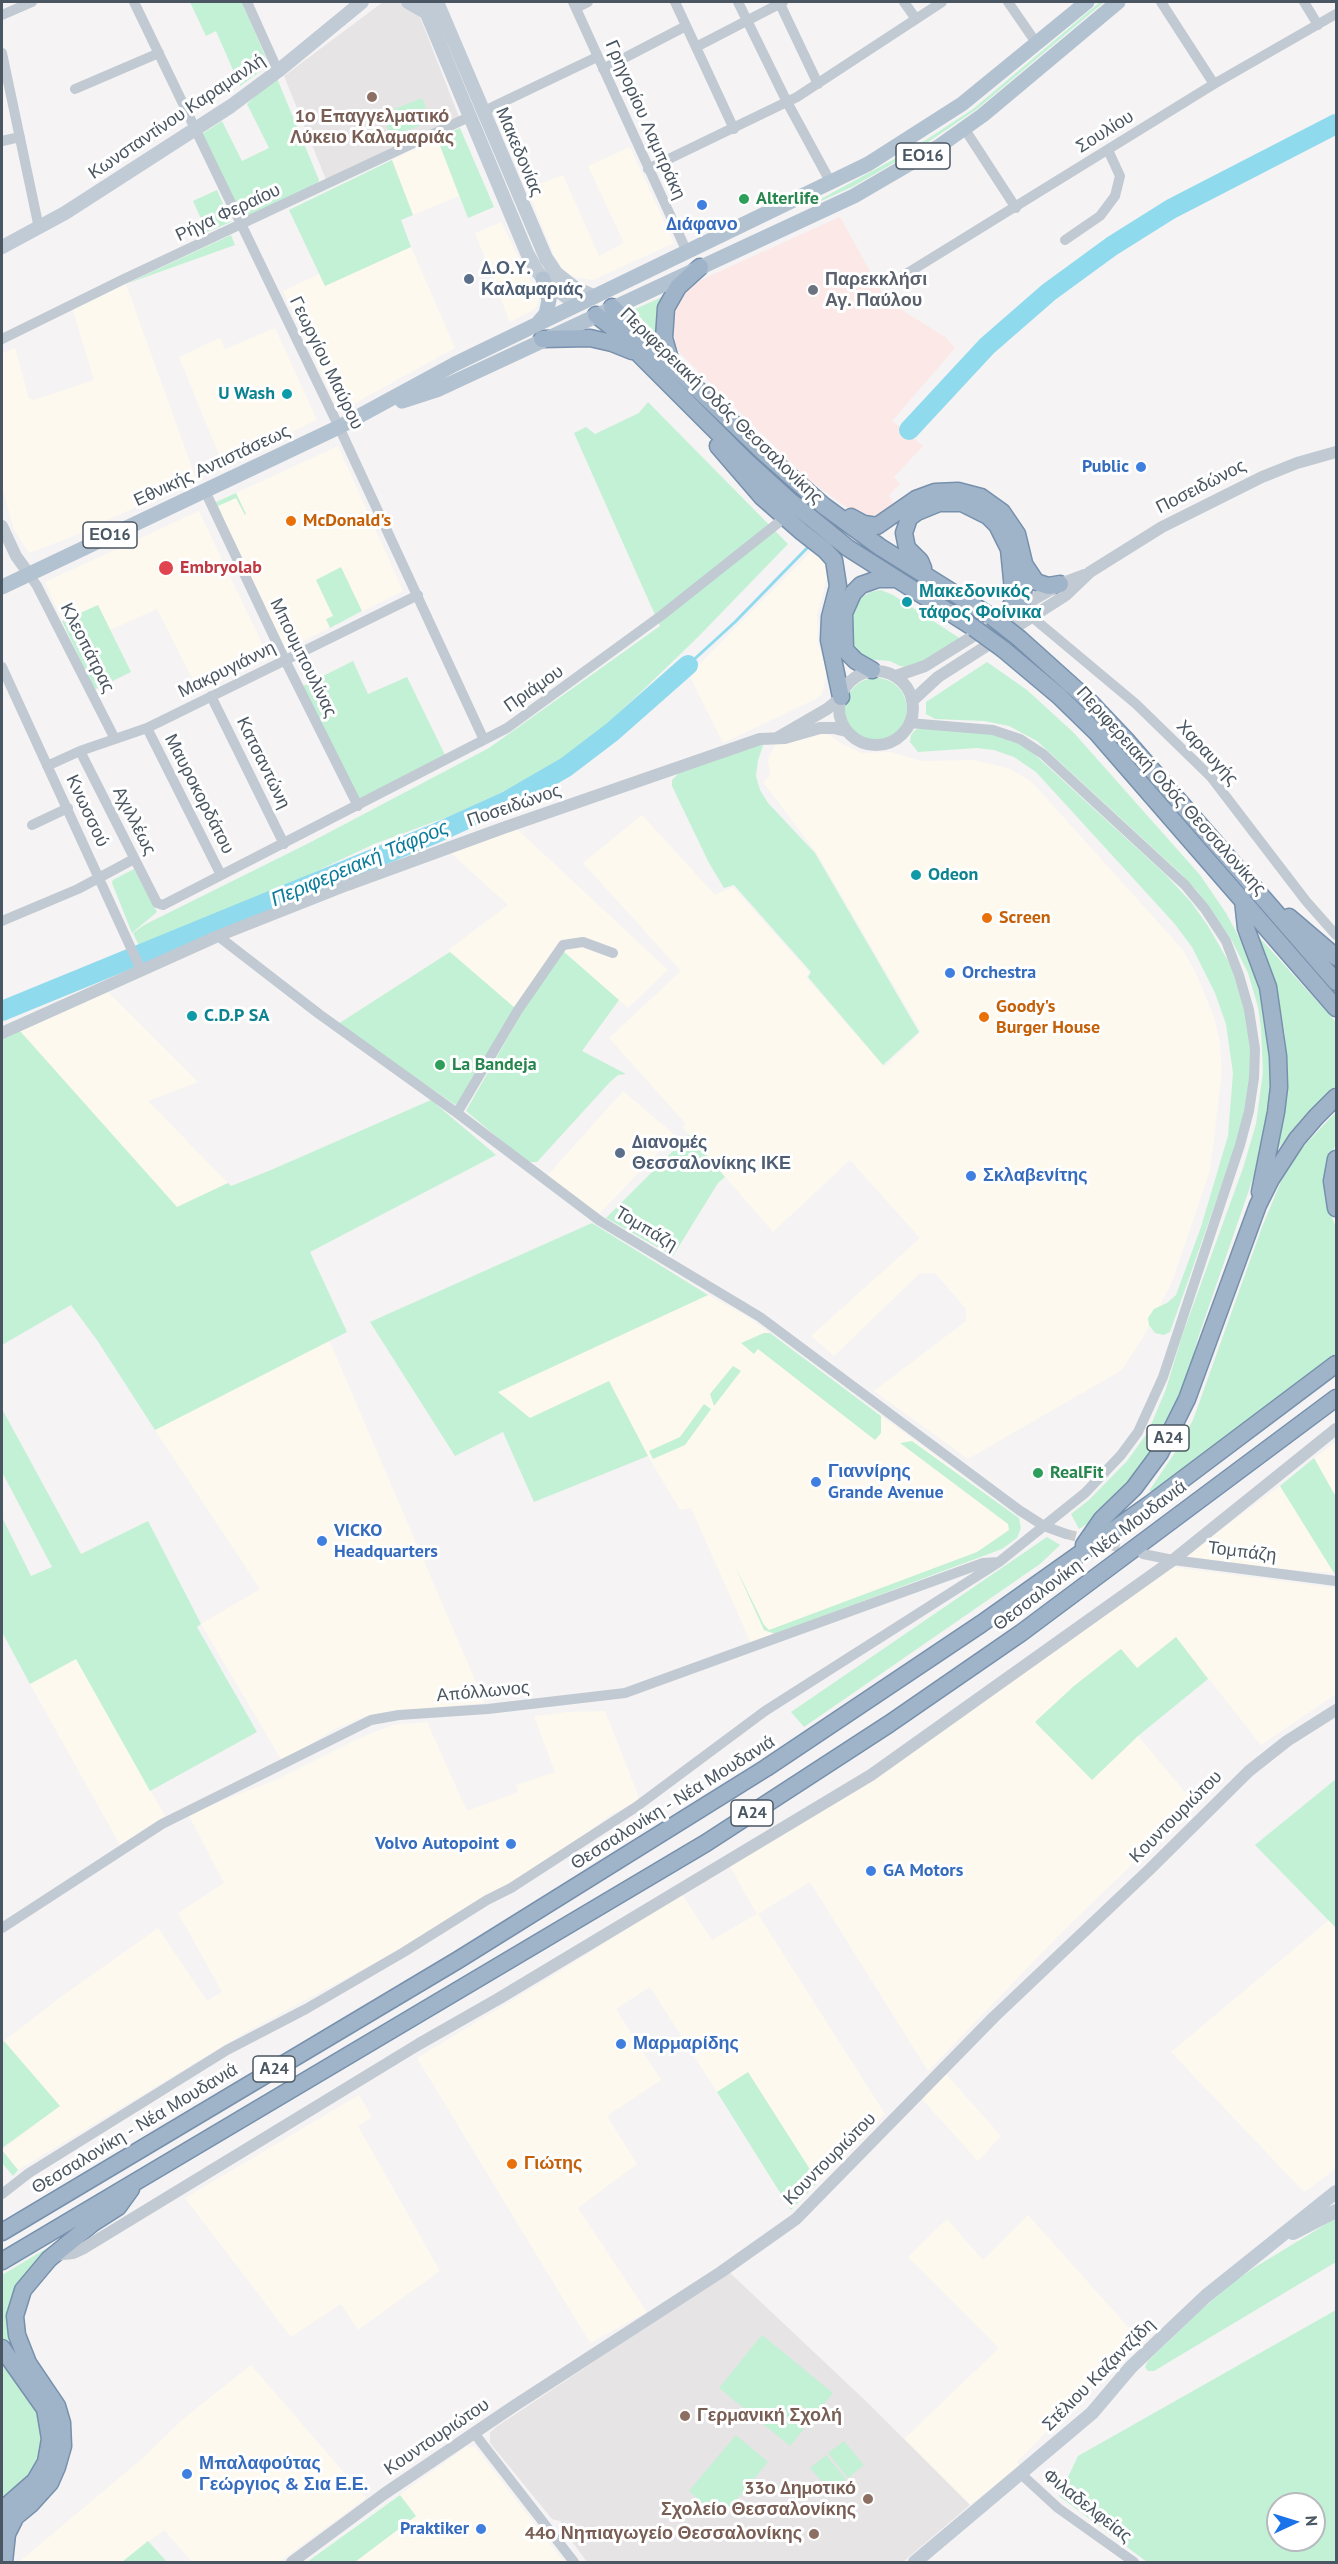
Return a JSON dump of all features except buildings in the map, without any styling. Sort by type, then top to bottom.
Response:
[{"type":"highway","points":[[676,367],[665,344],[665,313],[678,287],[700,267]]},
{"type":"highway","name":"Περιφερειακή Οδός Θεσσαλονίκης","points":[[612,307],[775,463],[832,513],[925,574],[999,617],[1020,639],[1069,682],[1126,740],[1336,982]]},
{"type":"highway","name":"Περιφερειακή Οδός Θεσσαλονίκης","points":[[596,315],[789,500],[848,548],[1003,649],[1059,696],[1097,733],[1336,1008]]},
{"type":"highway","points":[[542,339],[576,337],[597,339],[622,347],[642,357]]},
{"type":"highway","points":[[678,392],[747,481],[791,524],[828,552],[834,560],[838,582],[830,617],[829,640],[841,697]]},
{"type":"highway","points":[[832,513],[877,526],[925,495],[947,491],[970,493],[992,504],[1010,522],[1022,547],[1023,605]]},
{"type":"highway","points":[[925,574],[920,561],[907,548],[904,533],[906,522],[925,507],[939,503],[962,503],[988,516],[997,525],[1009,549],[1023,605]]},
{"type":"highway","points":[[1024,563],[1036,582],[1048,586],[1060,584]]},
{"type":"highway","points":[[872,670],[855,661],[845,650],[843,644],[844,614],[853,593],[861,585],[878,579],[898,579]]},
{"type":"highway","points":[[999,617],[1012,607],[1023,605]]},
{"type":"highway","points":[[1263,898],[1302,926],[1336,957]]},
{"type":"highway","points":[[1243,900],[1246,928],[1268,987],[1278,1056],[1279,1087],[1276,1112],[1258,1205]]},
{"type":"highway","name":"Α24","points":[[1075,1557],[1102,1519],[1148,1471],[1170,1436],[1194,1380],[1258,1205],[1271,1179],[1297,1138],[1336,1097]]},
{"type":"highway","points":[[1336,1159],[1332,1181],[1336,1208]]},
{"type":"highway","name":"Θεσσαλονίκη - Νέα Μουδανιά","points":[[2,2232],[458,1960],[657,1837],[874,1697],[1075,1557],[1336,1364]]},
{"type":"highway","name":"Θεσσαλονίκη - Νέα Μουδανιά","points":[[2,2261],[696,1849],[890,1724],[1021,1633],[1336,1398]]},
{"type":"highway","points":[[2,2528],[50,2483],[63,2446],[62,2423],[57,2406],[28,2363],[15,2325],[15,2316],[23,2290],[38,2270],[54,2255],[93,2223],[117,2207],[137,2181]]},
{"type":"highway","points":[[2,2348],[41,2402],[47,2417],[50,2439],[46,2462],[40,2475],[30,2487],[2,2510]]},
{"type":"highway","points":[[4,2562],[7,2534],[18,2515]]},
{"type":"main road","name":"Κωνσταντίνου Καραμανλή","points":[[2,247],[39,228],[196,129],[278,71],[362,2]]},
{"type":"main road","points":[[408,2],[424,7]]},
{"type":"main road","name":"Μακεδονίας","points":[[437,2],[521,241],[543,279]]},
{"type":"main road","name":"Εθνικής Αντιστάσεως","points":[[2,587],[374,410],[433,375],[831,183],[878,158],[943,117],[1087,2]]},
{"type":"main road","name":"Εθνικής Αντιστάσεως","points":[[374,410],[439,389],[542,339],[854,196],[921,157],[964,128],[1027,80],[1118,2]]},
{"type":"main road","name":"Μακεδονίας","points":[[424,7],[550,267],[568,283],[593,296]]},
{"type":"main road","points":[[539,323],[546,314],[549,300],[543,279]]},
{"type":"main road","name":"Περιφερειακή Οδός Θεσσαλονίκης","points":[[543,279],[556,291],[596,315]]},
{"type":"main road","name":"Περιφερειακή Οδός Θεσσαλονίκης","points":[[593,296],[612,307]]},
{"type":"main road","name":"Στέλιου Καζαντζίδη","points":[[915,2562],[1092,2413],[1131,2367],[1206,2296],[1336,2192]]},
{"type":"main road","name":"Στέλιου Καζαντζίδη","points":[[1282,2237],[1336,2211]]},
{"type":"street","points":[[2,15],[12,6],[32,2]]},
{"type":"street","name":"Γεωργίου Μαύρου","points":[[134,2],[339,427],[484,740]]},
{"type":"street","points":[[248,2],[278,71]]},
{"type":"street","points":[[574,5],[588,2]]},
{"type":"street","points":[[675,2],[734,129]]},
{"type":"street","points":[[738,2],[787,102],[831,183]]},
{"type":"street","points":[[904,2],[916,19]]},
{"type":"street","points":[[648,169],[787,102],[942,2]]},
{"type":"street","points":[[1008,2],[1037,44]]},
{"type":"street","points":[[1161,2],[1214,84]]},
{"type":"street","points":[[1304,2],[1318,25]]},
{"type":"street","points":[[696,47],[781,3],[818,84]]},
{"type":"street","name":"Γρηγορίου Λαμπράκη","points":[[574,5],[687,252]]},
{"type":"street","name":"Σουλίου","points":[[892,282],[1016,208],[1214,84],[1336,14]]},
{"type":"street","points":[[603,69],[686,26]]},
{"type":"street","points":[[2,53],[39,228]]},
{"type":"street","points":[[75,88],[159,53]]},
{"type":"street","name":"Ρήγα Φεραίου","points":[[2,339],[124,279],[597,57]]},
{"type":"street","points":[[964,128],[1016,208]]},
{"type":"street","points":[[2,141],[20,137]]},
{"type":"street","points":[[1065,240],[1100,216],[1115,196],[1120,176],[1108,150]]},
{"type":"street","name":"Ποσειδώνος","points":[[912,701],[1023,605],[1060,584],[1090,572],[1171,522],[1248,483],[1297,463],[1336,452]]},
{"type":"street","name":"Μπουμπουλίνας","points":[[205,491],[285,660],[358,806]]},
{"type":"street","name":"Πριάμου","points":[[160,905],[284,844],[507,728],[662,615],[778,523]]},
{"type":"street","points":[[2,526],[16,556],[29,574]]},
{"type":"street","name":"Ποσειδώνος","points":[[1023,605],[1066,595],[1090,572]]},
{"type":"street","name":"Κλεοπάτρας","points":[[29,574],[115,739]]},
{"type":"street","name":"Μακρυγιάννη","points":[[47,766],[80,751],[147,728],[418,595]]},
{"type":"street","name":"Χαραυγής","points":[[1023,605],[1136,704],[1211,777],[1319,918],[1336,934]]},
{"type":"street","points":[[896,676],[926,666],[999,617]]},
{"type":"street","name":"Κνωσσού","points":[[2,669],[140,967]]},
{"type":"street","points":[[776,739],[783,732],[822,711],[841,697],[851,681],[872,670],[885,671],[896,676],[907,687],[912,701],[909,723],[899,736],[878,745],[860,742],[846,731],[840,716],[841,697]]},
{"type":"street","name":"Κατσαντώνη","points":[[212,696],[284,844]]},
{"type":"street","points":[[2,2193],[29,2173],[227,2050],[306,2009],[511,1888],[636,1807],[765,1711],[999,1562],[1085,1493],[1121,1455],[1138,1432],[1163,1377],[1240,1145],[1249,1111],[1255,1049],[1249,1010],[1226,941],[1205,909],[1171,871],[1043,753],[1020,739],[993,730],[909,723]]},
{"type":"street","name":"Μαυροκορδάτου","points":[[147,728],[221,875]]},
{"type":"street","name":"Ποσειδώνος","points":[[2,1033],[140,967],[347,885],[503,828],[760,740],[776,739],[820,728],[846,731]]},
{"type":"street","name":"Αχιλλέως","points":[[80,751],[134,859],[160,905]]},
{"type":"street","points":[[32,825],[68,808]]},
{"type":"street","points":[[2,921],[100,878],[134,859]]},
{"type":"street","name":"Τομπάζη","points":[[218,936],[319,1014],[457,1113],[600,1221],[760,1317],[954,1463],[1044,1526],[1066,1534]]},
{"type":"street","points":[[457,1113],[518,1010],[564,945],[583,942],[614,953]]},
{"type":"street","points":[[54,2255],[73,2253],[84,2248],[409,2050],[871,1775],[1173,1560],[1336,1429]]},
{"type":"street","name":"Τομπάζη","points":[[1143,1554],[1336,1581]]},
{"type":"street","name":"Απόλλωνος","points":[[2,1928],[162,1824],[370,1720],[399,1715],[488,1710],[625,1693],[972,1566],[999,1562]]},
{"type":"street","name":"Κουντουριώτου","points":[[292,2562],[384,2494],[612,2341],[730,2266],[796,2219],[994,2016],[1149,1870],[1249,1771],[1287,1741],[1336,1710]]},
{"type":"street","points":[[474,2433],[574,2562]]},
{"type":"street","name":"Φιλαδελφείας","points":[[1021,2474],[1058,2508],[1134,2562]]},
{"type":"shaded area","name":"1ο Επαγγελματικό Λύκειο Καλαμαριάς","points":[[383,2],[397,2],[406,5],[414,9],[420,17],[459,117],[327,182],[284,76]]},
{"type":"shaded area","points":[[437,138],[459,196],[413,215],[392,160]]},
{"type":"shaded area","points":[[630,147],[674,243],[593,280],[573,277],[563,270],[554,255],[527,189],[563,175],[599,256],[624,243],[588,166]]},
{"type":"shaded area","points":[[840,217],[886,300],[945,337],[955,348],[892,421],[923,446],[894,477],[900,484],[889,495],[895,507],[879,522],[852,511],[809,480],[678,351],[672,324],[675,307],[685,291],[694,283]]},
{"type":"shaded area","points":[[501,222],[539,298],[533,310],[510,322],[475,233]]},
{"type":"shaded area","points":[[411,247],[455,348],[339,412],[283,291],[319,274],[325,286]]},
{"type":"shaded area","points":[[126,284],[196,479],[72,537],[29,553],[14,530],[2,487],[2,353],[15,348],[29,398],[34,400],[94,380],[73,310]]},
{"type":"shaded area","points":[[275,328],[317,420],[223,465],[179,357],[220,338],[225,349]]},
{"type":"shaded area","points":[[338,446],[403,591],[285,650],[214,503]]},
{"type":"shaded area","points":[[199,511],[269,658],[199,692],[157,609],[110,630],[98,605],[62,621],[45,582]]},
{"type":"shaded area","points":[[815,547],[825,558],[828,574],[817,615],[818,643],[827,672],[822,694],[818,698],[723,743],[689,675]]},
{"type":"shaded area","points":[[825,732],[842,744],[862,753],[890,752],[922,761],[973,760],[1008,768],[1031,781],[1183,950],[1195,971],[1214,1017],[1220,1042],[1222,1073],[1210,1171],[1172,1282],[1145,1334],[1122,1370],[968,1459],[874,1391],[966,1321],[966,1309],[935,1273],[920,1273],[834,1356],[811,1336],[920,1238],[850,1160],[773,1232],[682,1127],[686,1124],[609,1038],[681,971],[583,863],[642,815],[715,895],[733,887],[809,972],[806,977],[884,1067],[921,1032],[816,852],[763,782],[770,776],[768,759],[775,745]]},
{"type":"shaded area","points":[[517,829],[668,970],[628,1008],[563,951],[515,1008],[448,950],[508,905],[451,853]]},
{"type":"shaded area","points":[[106,990],[198,1082],[148,1101],[228,1183],[177,1207],[20,1031]]},
{"type":"shaded area","points":[[623,1091],[675,1135],[599,1214],[547,1176]]},
{"type":"shaded area","name":"Γιαννίρης Grande Avenue","points":[[708,1295],[748,1317],[1019,1518],[1021,1528],[1017,1538],[1002,1549],[751,1643],[691,1508],[680,1510],[609,1382],[529,1418],[497,1393]]},
{"type":"shaded area","name":"VICKO Headquarters","points":[[329,1340],[485,1703],[386,1712],[363,1717],[333,1730],[282,1761],[201,1624],[260,1589],[155,1430]]},
{"type":"shaded area","points":[[1334,1443],[1336,1447],[1336,1497],[1314,1458]]},
{"type":"shaded area","points":[[1280,1486],[1334,1573],[1269,1568],[1184,1557]]},
{"type":"shaded area","points":[[1172,1567],[1336,1588],[1336,1694],[1261,1745],[1176,1637],[1137,1668],[1120,1649],[1074,1686],[1036,1721],[1092,1779],[1138,1736],[1195,1804],[1064,1930],[928,2071],[810,1882],[758,1914],[885,2114],[818,2182],[748,2073],[717,2092],[650,1987],[616,2009],[661,2080],[607,2116],[637,2164],[578,2208],[647,2312],[590,2343],[417,2058],[682,1894],[712,1940],[757,1914],[729,1865]]},
{"type":"shaded area","points":[[76,1659],[165,1816],[120,1845],[30,1684]]},
{"type":"shaded area","points":[[605,1711],[640,1800],[610,1815],[580,1839],[418,1944],[367,1967],[246,2032],[18,2170],[2,2150],[60,2106],[4,2041],[58,1999],[158,1928],[207,2001],[222,1992],[178,1913],[224,1883],[188,1814],[273,1781],[359,1738],[393,1725],[427,1722],[467,1811],[518,1792],[516,1785],[555,1772],[534,1716]]},
{"type":"shaded area","points":[[1330,1919],[1336,1928],[1336,2169],[1304,2192],[1171,2052]]},
{"type":"shaded area","points":[[946,2074],[1001,2136],[978,2161],[922,2099]]},
{"type":"shaded area","points":[[359,2095],[372,2117],[358,2126],[440,2271],[358,2330],[341,2304],[291,2337],[185,2198]]},
{"type":"shaded area","points":[[1028,2215],[1138,2338],[1017,2462],[1020,2465],[970,2505],[904,2439],[999,2348],[908,2257],[947,2219],[983,2260]]},
{"type":"shaded area","name":"Γερμανική Σχολή","points":[[729,2272],[870,2405],[970,2505],[903,2562],[587,2562],[573,2543],[573,2536],[560,2521],[552,2519],[490,2443],[490,2433],[496,2427]]},
{"type":"shaded area","points":[[251,2365],[366,2498],[279,2562],[192,2562],[164,2530],[122,2562],[19,2562],[143,2458],[183,2419]]},
{"type":"shaded area","points":[[466,2447],[475,2447],[564,2562],[307,2562]]},
{"type":"green space","points":[[190,2],[242,2],[269,65],[240,86],[216,31],[206,36]]},
{"type":"green space","points":[[1100,2],[1104,2],[977,109],[918,149],[854,186],[819,202],[909,151],[973,109]]},
{"type":"green space","points":[[276,76],[319,180],[318,183],[243,219],[202,134],[222,121],[242,161],[269,148],[247,104]]},
{"type":"green space","points":[[422,98],[431,121],[391,137],[382,114]]},
{"type":"green space","points":[[460,128],[494,207],[468,218],[437,138]]},
{"type":"green space","points":[[392,160],[413,215],[401,220],[411,247],[325,286],[289,210]]},
{"type":"green space","points":[[217,190],[231,222],[207,232],[193,201]]},
{"type":"green space","points":[[231,235],[235,245],[126,284]]},
{"type":"green space","points":[[662,297],[657,309],[656,334],[636,313],[635,309]]},
{"type":"green space","points":[[648,402],[788,544],[639,694],[595,735],[560,761],[520,784],[450,816],[374,844],[270,893],[140,948],[133,933],[144,925],[309,843],[489,748],[660,626],[574,433],[586,427],[595,434],[639,413]]},
{"type":"green space","points":[[236,493],[246,514],[236,498],[218,506],[222,515],[220,516],[214,503]]},
{"type":"green space","points":[[341,567],[362,611],[330,628],[326,619],[333,616],[316,580]]},
{"type":"green space","points":[[881,590],[893,595],[961,639],[911,668],[890,661],[865,659],[856,653],[852,644],[853,612],[859,599],[870,592]]},
{"type":"green space","points":[[98,605],[131,672],[94,690],[62,621]]},
{"type":"green space","points":[[353,661],[368,694],[407,677],[445,755],[359,799],[303,686]]},
{"type":"green space","points":[[987,662],[1027,690],[1074,733],[1200,875],[1226,913],[1250,958],[1266,1007],[1272,1083],[1260,1158],[1198,1338],[1183,1395],[1147,1463],[1099,1516],[1079,1529],[1071,1514],[1089,1500],[1127,1461],[1148,1432],[1166,1389],[1182,1336],[1243,1168],[1256,1124],[1263,1072],[1261,1028],[1258,1007],[1248,973],[1231,939],[1198,892],[1179,872],[1037,741],[1009,726],[984,721],[935,719],[926,714],[926,702]]},
{"type":"green space","points":[[876,678],[898,687],[907,709],[898,731],[876,740],[854,731],[845,709],[854,687]]},
{"type":"green space","points":[[922,728],[985,731],[1015,741],[1033,753],[1165,874],[1191,902],[1231,966],[1248,1022],[1252,1072],[1238,1139],[1170,1332],[1164,1335],[1155,1333],[1149,1325],[1148,1318],[1154,1309],[1167,1303],[1176,1295],[1201,1227],[1228,1136],[1233,1073],[1226,1024],[1215,993],[1192,947],[1174,923],[1036,772],[1014,757],[994,750],[977,748],[918,752],[910,742],[911,735],[915,730]]},
{"type":"green space","points":[[764,743],[758,760],[756,776],[760,790],[768,803],[815,853],[919,1032],[883,1065],[808,977],[811,972],[734,885],[724,888],[709,863],[672,786],[672,780],[679,773]]},
{"type":"green space","points":[[134,869],[157,912],[132,933],[112,883],[113,880]]},
{"type":"green space","points":[[1259,937],[1336,1022],[1336,1087],[1300,1121],[1278,1149],[1287,1074],[1285,1035],[1278,996]]},
{"type":"green space","points":[[563,951],[619,1000],[582,1051],[626,1074],[618,1075],[610,1082],[537,1162],[527,1162],[466,1111],[524,1009]]},
{"type":"green space","name":"La Bandeja","points":[[450,952],[515,1008],[457,1106],[338,1024]]},
{"type":"green space","points":[[20,1031],[177,1207],[228,1183],[231,1186],[271,1170],[431,1100],[496,1155],[310,1252],[347,1332],[155,1430],[97,1340],[71,1305],[2,1345],[2,1039]]},
{"type":"green space","points":[[1336,1112],[1336,1143],[1326,1169],[1324,1189],[1327,1206],[1336,1227],[1336,1353],[1155,1492],[1149,1491],[1178,1448],[1193,1420],[1262,1227],[1285,1172],[1298,1152]]},
{"type":"green space","points":[[689,1135],[725,1177],[718,1183],[673,1256],[606,1218]]},
{"type":"green space","points":[[592,1223],[708,1295],[498,1392],[530,1418],[609,1381],[648,1456],[534,1502],[503,1432],[455,1456],[370,1322]]},
{"type":"green space","points":[[764,1333],[770,1333],[881,1416],[881,1433],[875,1440],[758,1349],[754,1354],[741,1343]]},
{"type":"green space","points":[[733,1366],[741,1371],[714,1406],[710,1394]]},
{"type":"green space","points":[[704,1404],[711,1409],[685,1445],[653,1459],[649,1451],[680,1437]]},
{"type":"green space","points":[[2,1409],[81,1554],[148,1521],[201,1624],[197,1627],[257,1732],[150,1791],[76,1659],[30,1684],[2,1632],[2,1517],[31,1576],[52,1567],[2,1472]]},
{"type":"green space","points":[[912,1441],[1019,1518],[1021,1528],[1017,1538],[1002,1549],[775,1634],[764,1630],[735,1566],[764,1625],[769,1630],[977,1552],[1009,1530],[1008,1524],[900,1443]]},
{"type":"green space","points":[[1314,1458],[1336,1497],[1336,1574],[1280,1486]]},
{"type":"green space","points":[[1047,1537],[1060,1545],[1040,1564],[804,1727],[791,1712]]},
{"type":"green space","points":[[1176,1637],[1208,1679],[1138,1736],[1092,1780],[1035,1722],[1074,1686],[1121,1649],[1137,1668]]},
{"type":"green space","points":[[1336,1779],[1336,1928],[1255,1845]]},
{"type":"green space","points":[[4,2041],[60,2106],[2,2148],[2,2043]]},
{"type":"green space","points":[[748,2072],[818,2182],[791,2210],[717,2092]]},
{"type":"green space","points":[[2,2150],[18,2170],[13,2176],[2,2163]]},
{"type":"green space","points":[[1336,2218],[1336,2262],[1154,2371],[1148,2371],[1145,2367],[1148,2361],[1236,2280]]},
{"type":"green space","points":[[69,2235],[24,2278],[18,2354],[2,2343],[2,2275]]},
{"type":"green space","points":[[1336,2310],[1336,2562],[1147,2562],[1059,2496],[1078,2456]]},
{"type":"green space","points":[[762,2335],[833,2393],[790,2446],[719,2388]]},
{"type":"green space","points":[[2,2356],[46,2426],[37,2472],[2,2501]]},
{"type":"green space","points":[[736,2435],[768,2462],[721,2518],[689,2491]]},
{"type":"green space","points":[[844,2441],[864,2465],[848,2478],[828,2453]]},
{"type":"green space","points":[[826,2455],[846,2479],[831,2492],[810,2468]]},
{"type":"green space","points":[[400,2495],[416,2516],[355,2562],[307,2562]]},
{"type":"green space","points":[[148,2541],[167,2562],[122,2562]]},
{"type":"waterway","points":[[909,430],[987,346],[1049,292],[1112,246],[1171,209],[1336,124]]},
{"type":"waterway","points":[[688,665],[735,622],[808,547]]},
{"type":"waterway","name":"Περιφερειακή Τάφρος","points":[[2,1011],[434,834],[509,800],[566,767],[612,732],[688,665]]},
{"type":"tunnel","points":[[1066,1534],[1134,1551]]},
{"type":"place","name":"1ο Επαγγελματικό Λύκειο Καλαμαριάς","points":[[372,97]]},
{"type":"place","name":"Alterlife","points":[[744,199]]},
{"type":"place","name":"Διάφανο","points":[[702,205]]},
{"type":"place","name":"Δ.Ο.Υ. Καλαμαριάς","points":[[469,279]]},
{"type":"place","name":"Παρεκκλήσι Αγ. Παύλου","points":[[813,290]]},
{"type":"place","name":"U Wash","points":[[287,394]]},
{"type":"place","name":"Public","points":[[1141,467]]},
{"type":"place","name":"McDonald's","points":[[291,521]]},
{"type":"place","name":"Embryolab","points":[[166,568]]},
{"type":"place","name":"Μακεδονικός τάφος Φοίνικα","points":[[907,602]]},
{"type":"place","name":"Odeon","points":[[916,875]]},
{"type":"place","name":"Screen","points":[[987,918]]},
{"type":"place","name":"Orchestra","points":[[950,973]]},
{"type":"place","name":"C.D.P SA","points":[[192,1016]]},
{"type":"place","name":"Goody's Burger House","points":[[984,1017]]},
{"type":"place","name":"La Bandeja","points":[[440,1065]]},
{"type":"place","name":"Διανομές Θεσσαλονίκης ΙΚΕ","points":[[620,1153]]},
{"type":"place","name":"Σκλαβενίτης","points":[[971,1176]]},
{"type":"place","name":"RealFit","points":[[1038,1473]]},
{"type":"place","name":"Γιαννίρης Grande Avenue","points":[[816,1482]]},
{"type":"place","name":"VICKO Headquarters","points":[[322,1541]]},
{"type":"place","name":"Volvo Autopoint","points":[[511,1844]]},
{"type":"place","name":"GA Motors","points":[[871,1871]]},
{"type":"place","name":"Μαρμαρίδης","points":[[621,2044]]},
{"type":"place","name":"Γιώτης","points":[[512,2164]]},
{"type":"place","name":"Γερμανική Σχολή","points":[[685,2416]]},
{"type":"place","name":"Μπαλαφούτας Γεώργιος & Σια Ε.Ε.","points":[[187,2474]]},
{"type":"place","name":"33ο Δημοτικό Σχολείο Θεσσαλονίκης","points":[[868,2499]]},
{"type":"place","name":"Praktiker","points":[[481,2529]]},
{"type":"place","name":"44ο Νηπιαγωγείο Θεσσαλονίκης","points":[[814,2534]]}]
